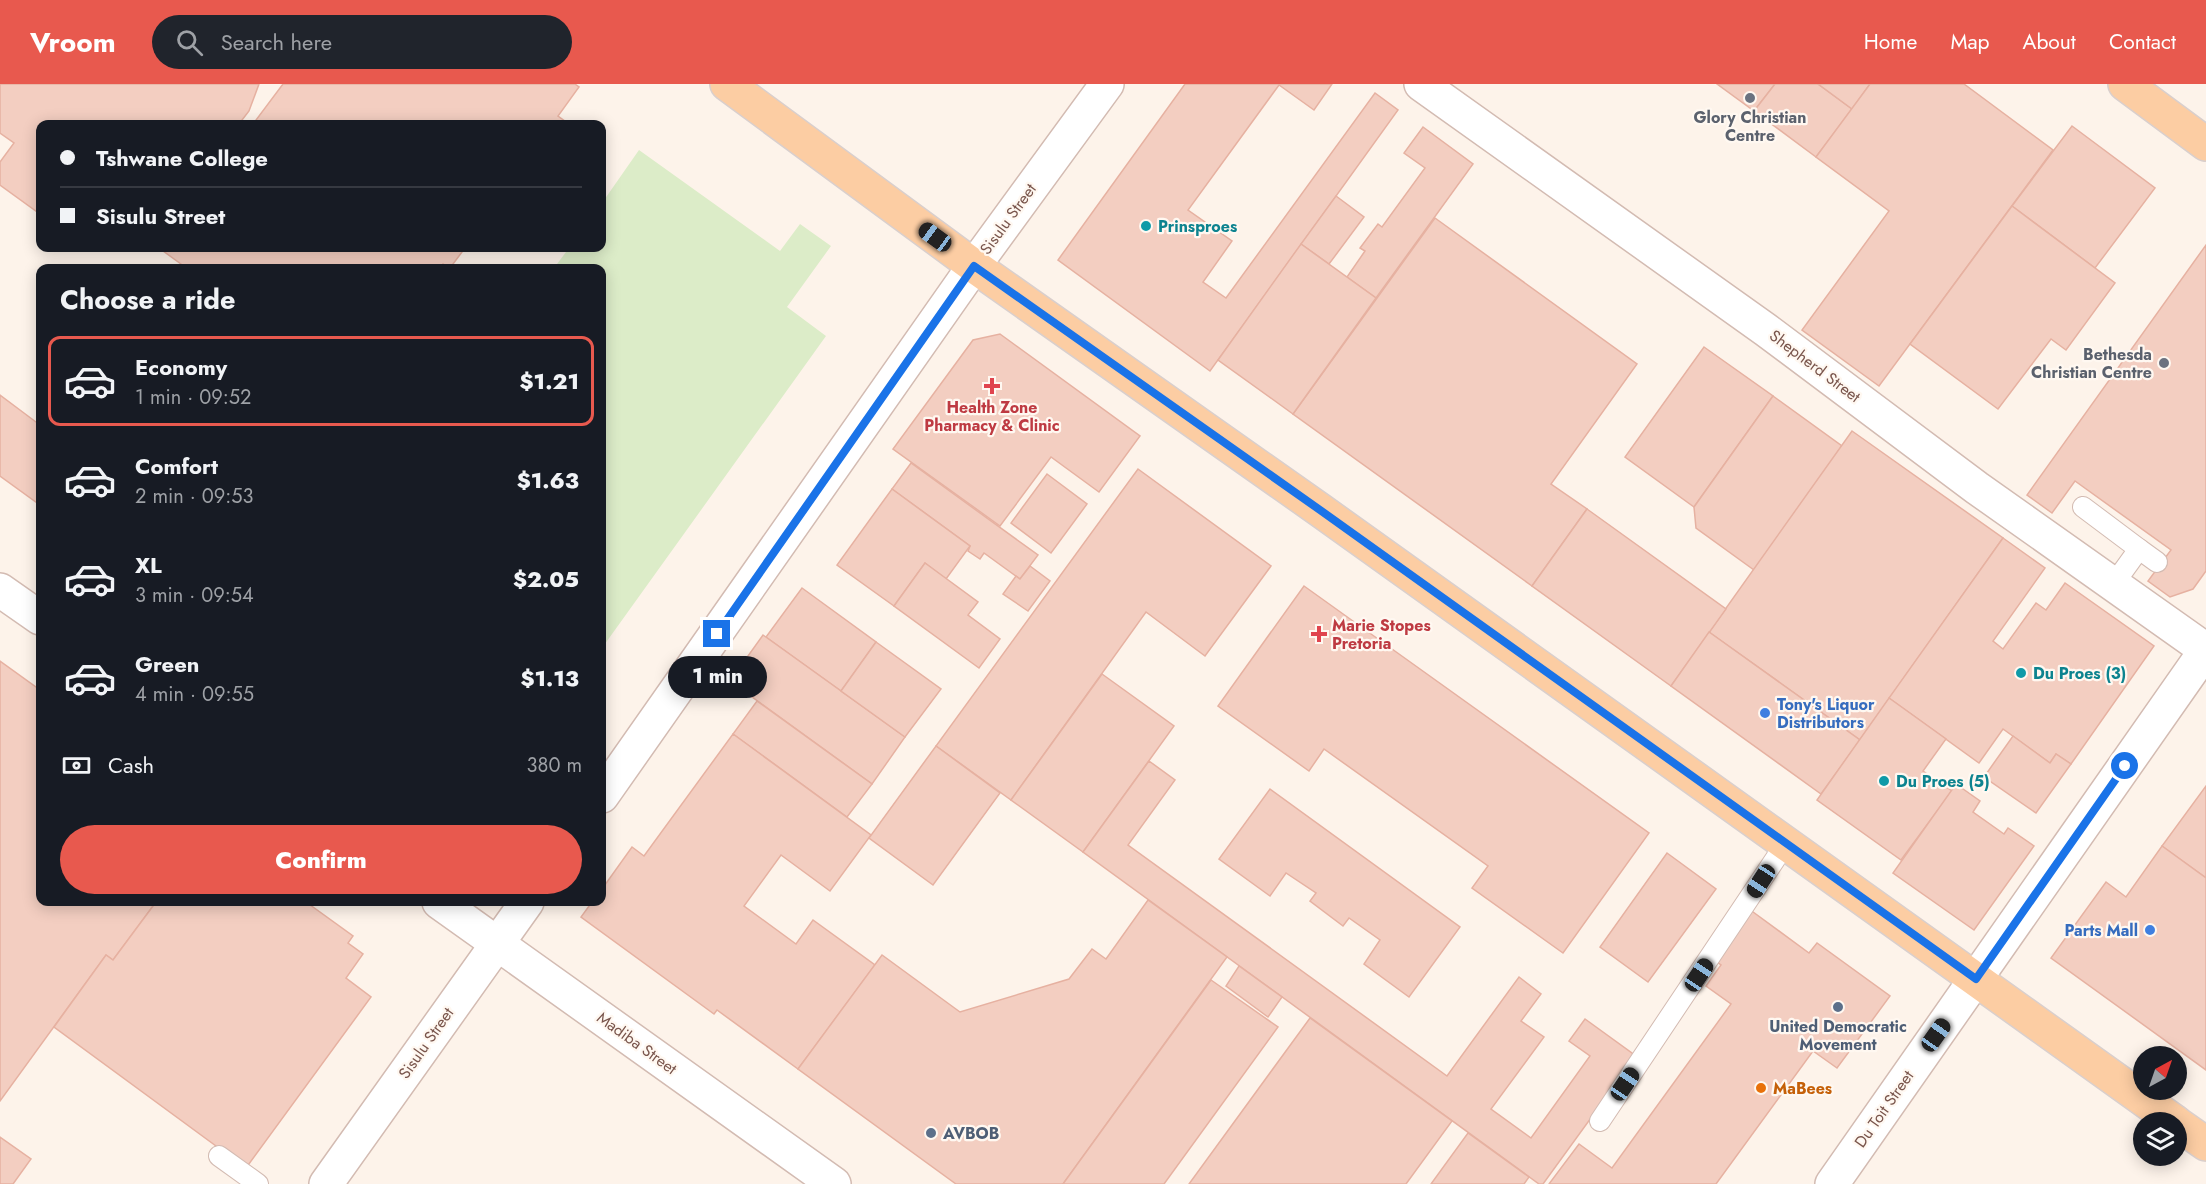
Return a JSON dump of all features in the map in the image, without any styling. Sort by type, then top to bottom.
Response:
[{"type":"main road","points":[[727,84],[974,266],[1320,510],[2162,1112]]},
{"type":"main road","points":[[2132,89],[2206,125]]},
{"type":"main road","points":[[2132,89],[2206,144]]},
{"type":"main road","points":[[2187,1130],[2206,1144]]},
{"type":"street","name":"Sisulu Street","points":[[606,790],[974,266],[1107,84]]},
{"type":"street","name":"Shepherd Street","points":[[1421,84],[1766,330],[1977,488],[2206,651]]},
{"type":"street","points":[[0,590],[36,615]]},
{"type":"street","name":"Du Toit Street","points":[[1832,1184],[2206,651]]},
{"type":"street","name":"Madiba Street","points":[[445,906],[834,1184]]},
{"type":"street","name":"Sisulu Street","points":[[326,1184],[524,906]]},
{"type":"lane","points":[[2083,507],[2157,562]]},
{"type":"lane","points":[[2113,585],[2139,549]]},
{"type":"lane","points":[[1600,1121],[1786,843]]},
{"type":"lane","points":[[219,1156],[258,1184]]},
{"type":"green space","points":[[639,150],[780,251],[800,224],[831,246],[787,307],[826,336],[606,642],[606,264],[557,264],[566,252],[606,252],[606,197]]},
{"type":"building","points":[[0,84],[259,84],[249,111],[242,120],[36,120],[36,211],[0,185],[0,162],[14,143],[0,133]]},
{"type":"building","points":[[283,84],[575,84],[579,87],[558,116],[564,120],[256,120]]},
{"type":"building","name":"Prinsproes","points":[[1185,84],[1332,84],[1314,110],[1279,85],[1188,210],[1232,241],[1203,282],[1226,298],[1375,93],[1398,110],[1210,371],[1058,260]]},
{"type":"building","name":"Glory Christian Centre","points":[[1717,84],[1775,84],[1754,111]]},
{"type":"building","points":[[1775,84],[1818,84],[1852,109],[1816,157],[1754,111]]},
{"type":"building","points":[[1818,84],[1870,84],[1852,109]]},
{"type":"building","points":[[1870,84],[1964,84],[2053,150],[1879,386],[1802,330],[1889,211],[1816,157]]},
{"type":"building","points":[[2072,126],[2155,188],[2095,268],[2012,206]]},
{"type":"building","points":[[1423,127],[1473,164],[1376,298],[1347,277],[1365,251],[1360,248],[1378,224],[1382,227],[1425,168],[1404,153]]},
{"type":"building","points":[[1336,196],[1364,217],[1329,264],[1301,244]]},
{"type":"building","points":[[2012,206],[2115,283],[2066,350],[2051,339],[1998,409],[1910,344]]},
{"type":"building","points":[[1435,218],[1637,364],[1551,484],[1587,509],[1532,586],[1293,414]]},
{"type":"building","points":[[1301,244],[1376,298],[1293,414],[1218,360]]},
{"type":"building","name":"Bethesda Christian Centre","points":[[2206,245],[2206,571],[2193,589],[2170,597],[2148,581],[2171,550],[2075,481],[2052,513],[2027,495]]},
{"type":"building","points":[[164,252],[462,252],[453,264],[181,264]]},
{"type":"building","points":[[1000,334],[1140,436],[1099,492],[1051,457],[1000,526],[893,449],[973,340]]},
{"type":"building","points":[[1704,347],[1773,396],[1694,507],[1625,457]]},
{"type":"building","points":[[0,395],[36,422],[36,502],[0,476]]},
{"type":"building","points":[[1773,396],[1842,446],[1754,570],[1696,528],[1694,507]]},
{"type":"building","points":[[1852,431],[2003,538],[1860,740],[1709,632]]},
{"type":"building","points":[[911,463],[1038,555],[1020,579],[984,553],[980,559],[968,551],[970,546],[892,489]]},
{"type":"building","points":[[1138,469],[1271,566],[1205,656],[1146,612],[1011,800],[936,746]]},
{"type":"building","points":[[1047,474],[1087,504],[1051,553],[1011,523]]},
{"type":"building","points":[[892,489],[970,546],[946,579],[925,563],[894,606],[837,565]]},
{"type":"building","points":[[1587,509],[1726,609],[1671,686],[1532,586]]},
{"type":"building","name":"Du Proes (3)","points":[[2003,538],[2045,568],[1993,641],[2003,649],[2036,603],[2046,610],[2065,583],[2154,646],[2071,764],[2056,754],[2050,763],[2003,729],[1979,763],[1889,698]]},
{"type":"building","points":[[925,563],[978,602],[968,615],[1000,639],[979,668],[894,606]]},
{"type":"building","points":[[1030,566],[1050,581],[1028,611],[1003,594],[1016,576],[1020,579]]},
{"type":"building","points":[[1304,586],[1649,833],[1563,953],[1472,888],[1488,866],[1324,749],[1309,771],[1218,706]]},
{"type":"building","points":[[802,588],[876,642],[841,691],[766,637]]},
{"type":"building","name":"Tony's Liquor Distributors","points":[[1709,632],[1860,740],[1821,794],[1671,686]]},
{"type":"building","points":[[763,635],[905,737],[872,784],[730,681]]},
{"type":"building","points":[[876,642],[941,689],[905,737],[841,691]]},
{"type":"building","points":[[0,661],[36,687],[36,906],[153,906],[113,960],[106,955],[0,1101]]},
{"type":"building","points":[[1102,674],[1174,726],[1083,852],[1011,800]]},
{"type":"building","name":"Du Proes (5)","points":[[1889,698],[1946,739],[1923,771],[1952,791],[1901,860],[1817,800]]},
{"type":"building","points":[[757,701],[872,784],[847,817],[733,734]]},
{"type":"building","points":[[733,734],[871,835],[830,891],[781,855],[744,906],[796,944],[813,920],[875,965],[798,1069],[717,1010],[714,1014],[581,917],[589,906],[606,906],[606,883],[632,847],[644,856]]},
{"type":"building","points":[[2013,736],[2050,763],[2056,754],[2071,764],[2036,813],[1984,777]]},
{"type":"building","points":[[936,746],[1000,793],[933,885],[869,838]]},
{"type":"building","points":[[1149,761],[1175,780],[1128,845],[1447,1076],[1519,977],[1541,994],[1521,1021],[1544,1037],[1491,1109],[1531,1138],[1590,1056],[1569,1041],[1585,1019],[1636,1056],[1543,1184],[1539,1184],[1083,852]]},
{"type":"building","points":[[1956,784],[1980,801],[1973,812],[2004,834],[2008,828],[2034,846],[1974,930],[1893,873]]},
{"type":"building","points":[[2206,786],[2206,878],[2162,846]]},
{"type":"building","points":[[1270,789],[1460,927],[1409,997],[1364,964],[1380,940],[1349,918],[1343,926],[1310,901],[1316,893],[1286,873],[1270,896],[1219,859]]},
{"type":"building","points":[[2162,846],[2206,878],[2206,1070],[2187,1056],[2187,1046],[2173,1046],[2051,958],[2106,882],[2126,897]]},
{"type":"building","points":[[1667,853],[1716,889],[1648,982],[1600,947]]},
{"type":"building","points":[[1148,900],[1227,957],[1063,1184],[956,1184],[798,1069],[882,955],[960,1012],[1069,979],[1092,949],[1106,959]]},
{"type":"building","points":[[153,906],[312,906],[353,936],[348,943],[363,954],[346,978],[371,997],[246,1168],[54,1027],[106,955],[113,960]]},
{"type":"building","points":[[1749,909],[1809,953],[1817,943],[1890,996],[1837,1068],[1813,1051],[1716,1184],[1549,1184],[1579,1144],[1612,1168],[1731,1004],[1706,986],[1721,965],[1713,959]]},
{"type":"building","points":[[1239,966],[1282,997],[1268,1017],[1226,986]]},
{"type":"building","points":[[1211,980],[1278,1027],[1164,1184],[1063,1184]]},
{"type":"building","points":[[1310,1018],[1452,1121],[1406,1184],[1189,1184]]},
{"type":"building","points":[[1468,1133],[1529,1177],[1524,1184],[1431,1184]]},
{"type":"building","points":[[0,1137],[31,1159],[13,1184],[0,1184]]},
{"type":"place","name":"Glory Christian Centre","points":[[1750,98]]},
{"type":"place","name":"Prinsproes","points":[[1146,226]]},
{"type":"place","name":"Bethesda Christian Centre","points":[[2164,363]]},
{"type":"place","name":"Health Zone Pharmacy & Clinic","points":[[992,386]]},
{"type":"place","name":"Marie Stopes Pretoria","points":[[1319,634]]},
{"type":"place","name":"Du Proes (3)","points":[[2021,673]]},
{"type":"place","name":"Tony's Liquor Distributors","points":[[1765,713]]},
{"type":"place","name":"Du Proes (5)","points":[[1884,781]]},
{"type":"place","name":"Parts Mall","points":[[2150,930]]},
{"type":"place","name":"United Democratic Movement","points":[[1838,1007]]},
{"type":"place","name":"MaBees","points":[[1761,1088]]},
{"type":"place","name":"AVBOB","points":[[931,1133]]},
{"type":"route","points":[[717,634],[974,266],[1976,979],[2125,766]]}]
